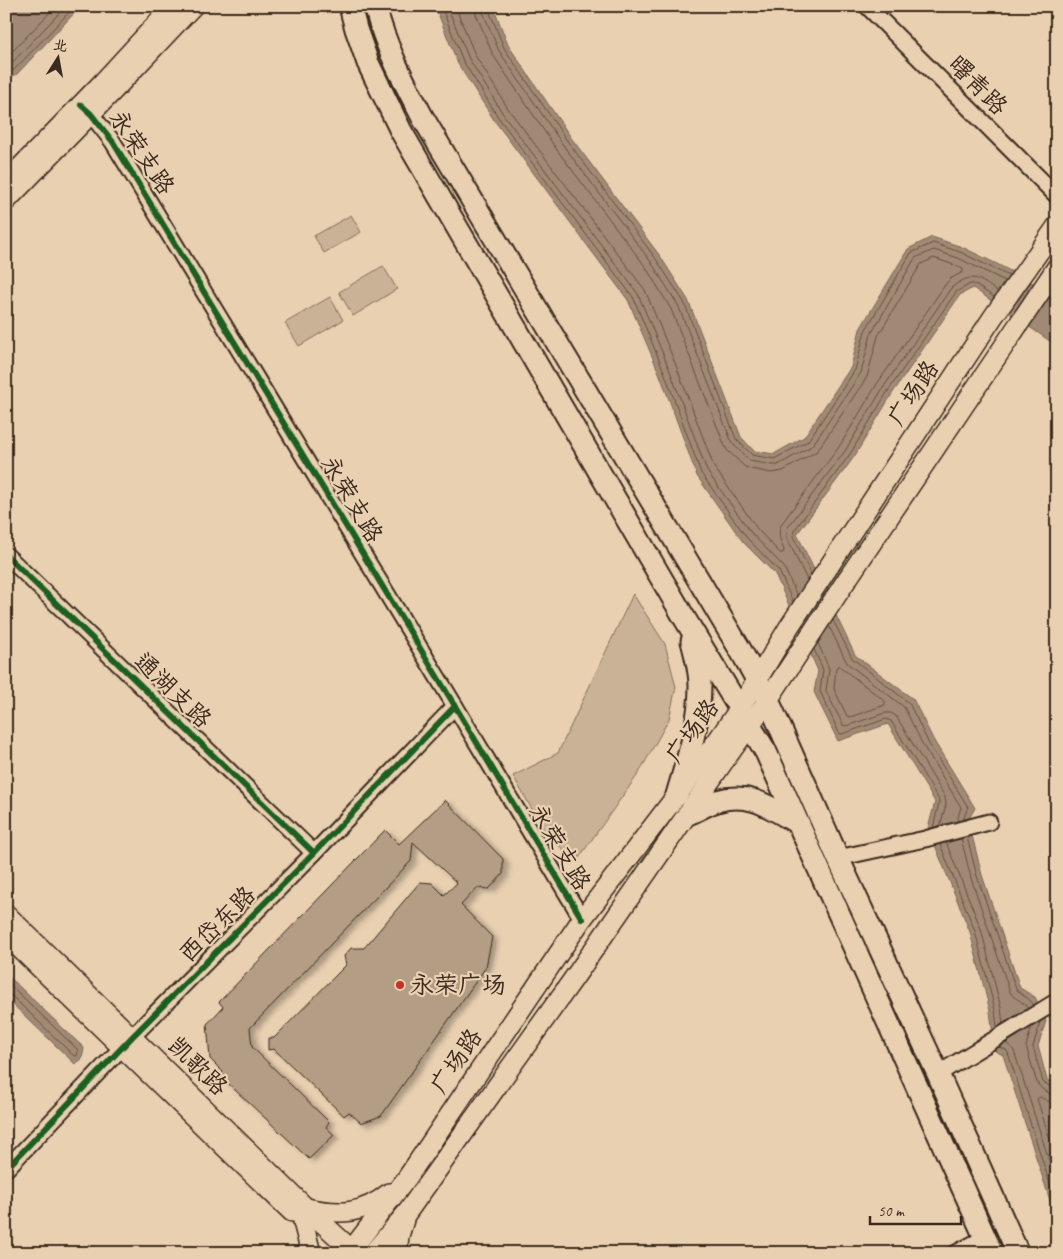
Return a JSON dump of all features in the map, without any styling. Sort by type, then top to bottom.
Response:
[{"type":"highway","points":[[350,6],[368,62],[401,131],[685,620],[766,752],[988,1245]]},
{"type":"highway","points":[[375,6],[390,53],[423,118],[758,680],[1018,1253]]},
{"type":"highway","points":[[677,795],[691,744],[698,709],[700,686],[697,659],[685,620]]},
{"type":"highway","points":[[688,814],[717,801],[736,797],[755,800],[798,824]]},
{"type":"main road","points":[[6,201],[86,110],[173,6]]},
{"type":"main road","points":[[6,182],[86,110],[192,6]]},
{"type":"main road","name":"广场路","points":[[373,1253],[406,1214],[574,978],[724,761],[745,717],[758,680],[789,627],[993,317],[1057,226]]},
{"type":"main road","name":"广场路","points":[[348,1252],[407,1178],[582,919],[717,741],[768,700],[1056,269]]},
{"type":"main road","name":"凯歌路","points":[[6,914],[128,1042],[304,1215],[348,1252]]},
{"type":"main road","name":"凯歌路","points":[[6,935],[128,1042]]},
{"type":"main road","points":[[311,1253],[304,1215],[358,1210],[380,1201],[407,1178]]},
{"type":"main road","points":[[397,1253],[399,1236],[406,1214]]},
{"type":"street","name":"曙青路","points":[[867,6],[1057,196]]},
{"type":"street","name":"永荣支路","points":[[86,110],[113,142],[582,919]]},
{"type":"street","name":"通湖支路","points":[[6,555],[314,853]]},
{"type":"street","name":"西岱东路","points":[[6,1169],[455,706]]},
{"type":"street","points":[[838,858],[925,839],[989,822]]},
{"type":"street","points":[[938,1074],[1056,1001]]},
{"type":"street","points":[[956,1253],[988,1245]]},
{"type":"shaded area","points":[[351,215],[361,232],[324,253],[314,236]]},
{"type":"shaded area","points":[[383,266],[397,289],[353,316],[339,292]]},
{"type":"shaded area","points":[[330,297],[343,320],[299,346],[285,323]]},
{"type":"shaded area","points":[[633,594],[665,644],[676,687],[669,719],[639,773],[576,862],[545,832],[513,776],[558,753]]},
{"type":"water","points":[[6,6],[81,6],[17,74],[6,80]]},
{"type":"water","points":[[435,6],[493,6],[508,45],[572,139],[660,256],[688,300],[741,437],[754,451],[774,454],[804,437],[851,367],[860,329],[908,249],[932,237],[962,247],[1057,296],[1057,346],[973,288],[960,295],[892,394],[854,457],[797,534],[855,655],[913,699],[934,741],[975,808],[968,820],[982,875],[1020,988],[1035,997],[1046,1021],[1038,1046],[1047,1080],[1057,1085],[1057,1222],[1003,1055],[995,1051],[990,1011],[970,932],[928,828],[935,802],[888,724],[838,741],[814,692],[818,671],[775,574],[743,542],[697,476],[660,375],[628,300],[494,120],[458,64]]},
{"type":"water","points":[[6,974],[84,1048],[82,1059],[75,1064],[6,998]]},
{"type":"building","name":"永荣广场","points":[[445,800],[503,859],[503,874],[489,889],[477,888],[461,905],[492,937],[486,967],[381,1116],[361,1123],[349,1112],[344,1116],[274,1049],[268,1050],[268,1038],[274,1038],[346,965],[344,956],[351,948],[364,948],[420,882],[432,883],[444,895],[457,883],[413,842],[411,861],[250,1028],[252,1047],[329,1122],[326,1127],[334,1135],[309,1159],[220,1076],[223,1072],[210,1059],[207,1024],[223,1007],[219,1002],[385,830],[399,844]]},
{"type":"cycle path","points":[[81,105],[91,114],[113,142],[582,919]]},
{"type":"cycle path","points":[[6,555],[314,853]]},
{"type":"cycle path","points":[[6,1169],[455,706]]},
{"type":"place","name":"永荣广场","points":[[400,985]]}]
